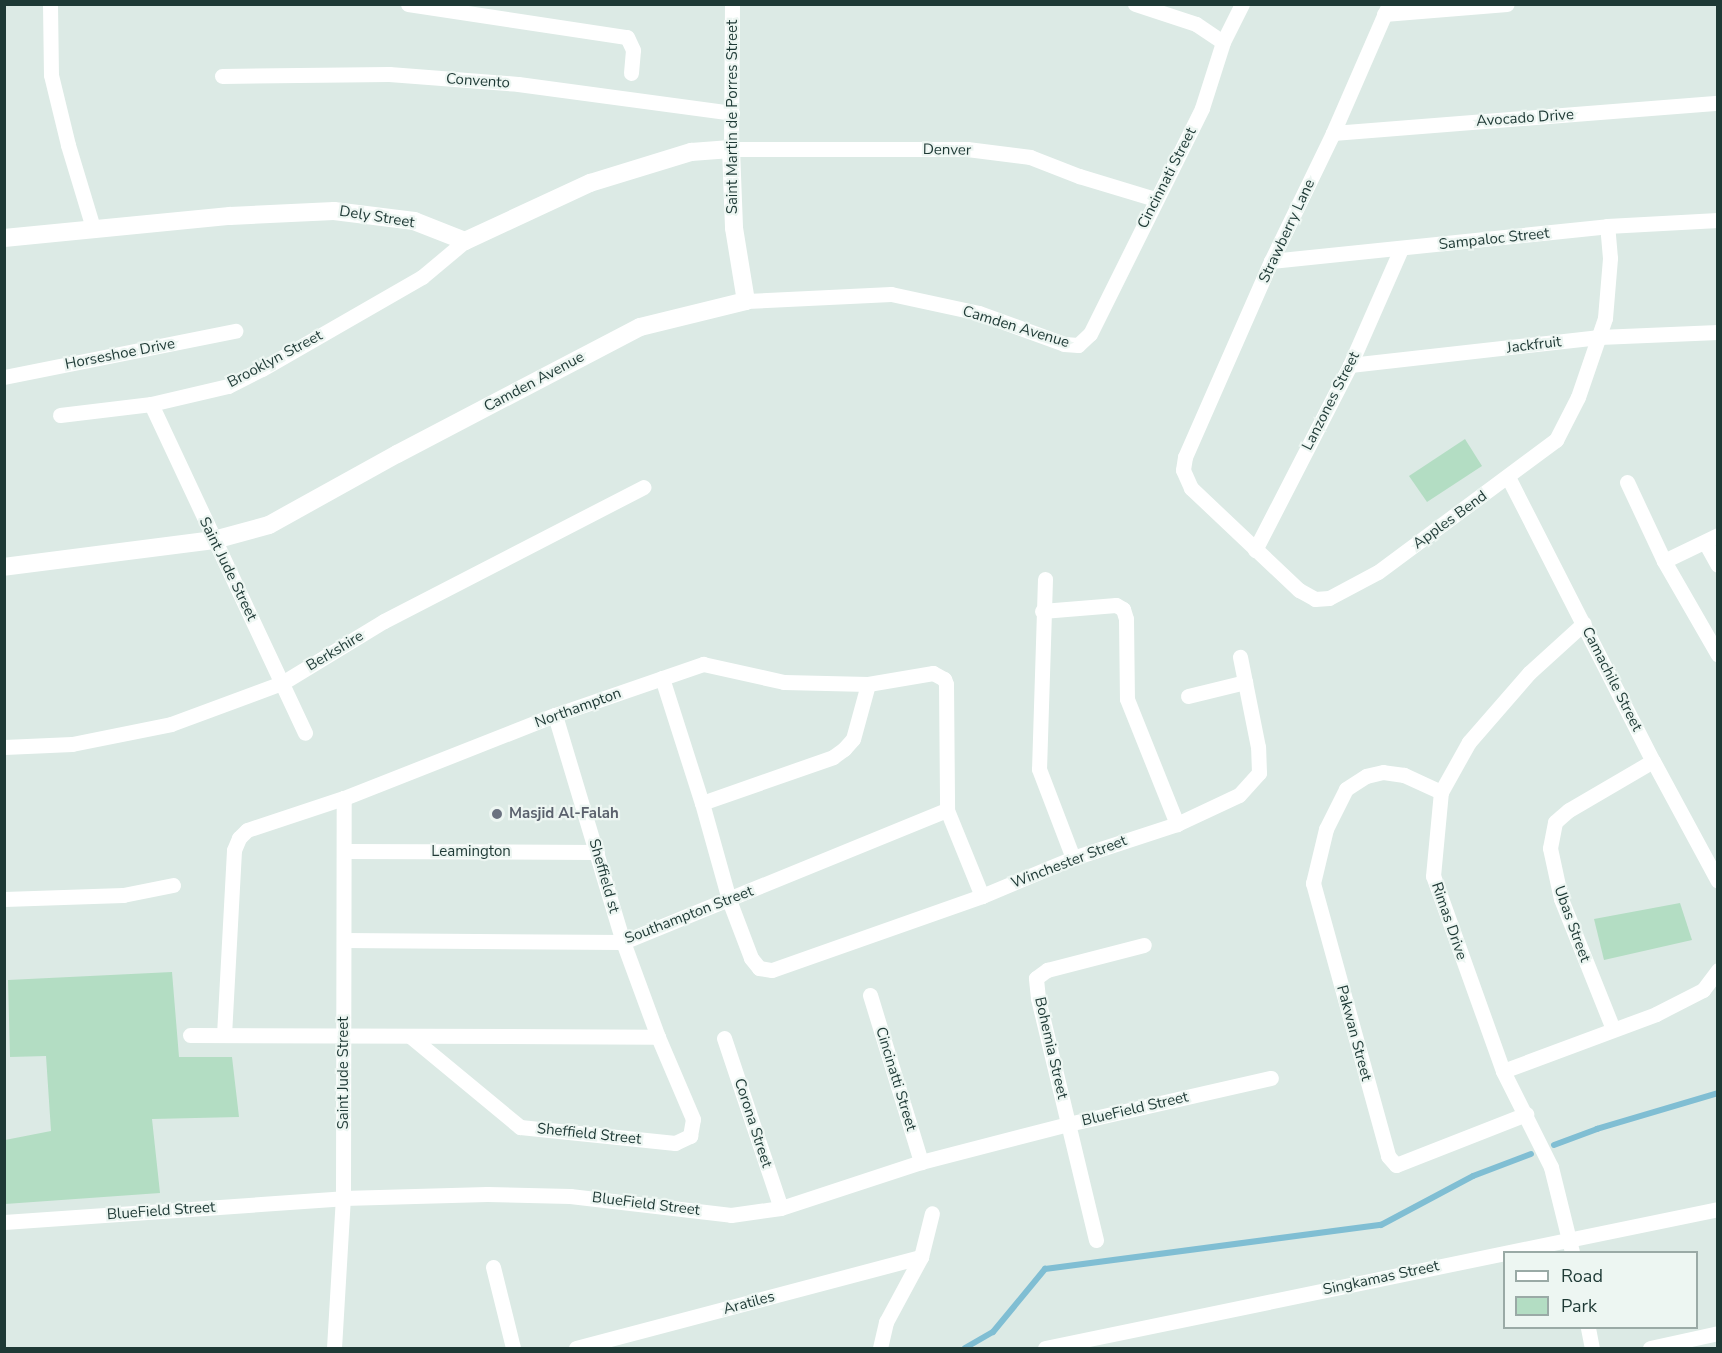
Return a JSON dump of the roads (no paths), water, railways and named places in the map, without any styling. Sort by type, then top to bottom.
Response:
[{"type":"street","points":[[50,4],[51,75],[68,145],[93,228]]},
{"type":"street","points":[[408,4],[627,38],[632,43],[633,50],[631,73]]},
{"type":"street","name":"Saint Martin de Porres Street","points":[[732,4],[731,149],[734,228],[746,301]]},
{"type":"street","points":[[1135,4],[1196,24],[1223,42]]},
{"type":"street","name":"Cincinnati Street","points":[[1078,345],[1090,334],[1202,108],[1223,42],[1242,4]]},
{"type":"street","points":[[1386,9],[1507,4]]},
{"type":"street","name":"Strawberry Lane","points":[[1185,457],[1271,261],[1333,133],[1386,9]]},
{"type":"street","name":"Convento","points":[[222,76],[389,74],[518,84],[732,113]]},
{"type":"street","name":"Avocado Drive","points":[[1333,133],[1718,103]]},
{"type":"street","points":[[465,241],[590,183],[691,152],[731,149]]},
{"type":"street","name":"Denver","points":[[731,149],[967,149],[1030,157],[1079,176],[1155,199]]},
{"type":"street","name":"Dely Street","points":[[4,238],[230,216],[334,211],[414,221],[465,241]]},
{"type":"street","name":"Sampaloc Street","points":[[1271,261],[1606,226],[1718,220]]},
{"type":"street","name":"Apples Bend","points":[[1185,457],[1184,470],[1191,488],[1299,590],[1315,599],[1329,598],[1378,572],[1556,440],[1578,397],[1599,337],[1609,290],[1610,258],[1606,226]]},
{"type":"street","name":"Brooklyn Street","points":[[60,415],[151,404],[228,386],[262,369],[422,277],[465,241]]},
{"type":"street","name":"Lanzones Street","points":[[1255,550],[1350,365],[1401,249]]},
{"type":"street","name":"Camden Avenue","points":[[4,567],[214,540],[269,525],[397,454],[640,327],[746,301],[891,294],[979,313],[1064,344],[1078,345]]},
{"type":"street","name":"Horseshoe Drive","points":[[4,377],[235,332]]},
{"type":"street","name":"Jackfruit","points":[[1350,365],[1599,337],[1718,332]]},
{"type":"street","name":"Saint Jude Street","points":[[151,404],[305,734]]},
{"type":"street","name":"Camachile Street","points":[[1508,477],[1653,761],[1718,881]]},
{"type":"street","points":[[1627,482],[1664,561],[1718,655]]},
{"type":"street","name":"Berkshire","points":[[4,747],[72,744],[171,724],[282,683],[384,621],[644,487]]},
{"type":"street","points":[[1664,561],[1711,538],[1718,565]]},
{"type":"street","points":[[1045,579],[1042,611],[1039,769],[1072,858]]},
{"type":"street","points":[[1042,611],[1116,605],[1123,609],[1126,618],[1127,699],[1177,824]]},
{"type":"street","name":"Rimas Drive","points":[[1570,1245],[1551,1167],[1503,1071],[1433,876],[1441,792],[1468,742],[1529,673],[1584,623]]},
{"type":"street","name":"Winchester Street","points":[[729,900],[751,958],[759,968],[772,970],[982,896],[1072,858],[1177,824],[1239,795],[1259,773],[1258,747],[1240,657]]},
{"type":"street","name":"Northampton","points":[[224,1035],[234,850],[239,838],[247,830],[344,798],[555,715],[703,664],[784,682],[868,684],[933,673],[944,679],[946,684],[947,810]]},
{"type":"street","points":[[662,678],[702,802],[729,900]]},
{"type":"street","points":[[1188,696],[1245,682]]},
{"type":"street","points":[[702,802],[832,757],[844,749],[853,739],[868,684]]},
{"type":"street","name":"Sheffield st","points":[[555,715],[623,942],[658,1037],[693,1119],[690,1136]]},
{"type":"street","name":"Ubas Street","points":[[1613,1029],[1560,899],[1550,848],[1555,822],[1569,810],[1653,761]]},
{"type":"street","name":"Pakwan Street","points":[[1441,792],[1404,775],[1383,772],[1366,776],[1346,789],[1326,829],[1313,883],[1388,1156],[1396,1165],[1409,1162],[1526,1114]]},
{"type":"street","name":"Saint Jude Street","points":[[334,1348],[343,1198],[344,798]]},
{"type":"street","points":[[947,810],[982,896]]},
{"type":"street","name":"Southampton Street","points":[[344,940],[623,942],[947,810]]},
{"type":"street","name":"Leamington","points":[[344,851],[597,852]]},
{"type":"street","points":[[4,899],[123,895],[173,885]]},
{"type":"street","name":"Bohemia Street","points":[[1068,1124],[1038,998],[1036,978],[1047,970],[1144,945]]},
{"type":"street","points":[[1503,1071],[1656,1014],[1703,990],[1718,970]]},
{"type":"street","name":"Cincinatti Street","points":[[870,995],[921,1162]]},
{"type":"street","points":[[190,1035],[658,1037]]},
{"type":"street","name":"Sheffield Street","points":[[410,1036],[519,1126],[675,1143],[690,1136]]},
{"type":"street","name":"Corona Street","points":[[724,1038],[781,1208]]},
{"type":"street","name":"BlueField Street","points":[[4,1222],[343,1198],[487,1194],[570,1196],[731,1215],[781,1208],[921,1162],[1068,1124],[1271,1078]]},
{"type":"street","points":[[1068,1124],[1096,1240]]},
{"type":"street","name":"Singkamas Street","points":[[1539,1251],[1718,1209]]},
{"type":"street","points":[[880,1348],[886,1322],[921,1257],[932,1214]]},
{"type":"street","name":"Aratiles","points":[[576,1348],[921,1257]]},
{"type":"street","name":"Singkamas Street","points":[[1046,1348],[1503,1258]]},
{"type":"street","points":[[493,1267],[513,1348]]},
{"type":"street","points":[[1588,1329],[1592,1348]]},
{"type":"street","points":[[1650,1348],[1702,1343],[1718,1333]]},
{"type":"waterway","points":[[1554,1145],[1597,1129],[1718,1093]]},
{"type":"waterway","points":[[965,1348],[993,1332],[1045,1269],[1381,1225],[1473,1176],[1531,1154]]},
{"type":"place","name":"Masjid Al-Falah","points":[[497,814]]}]
